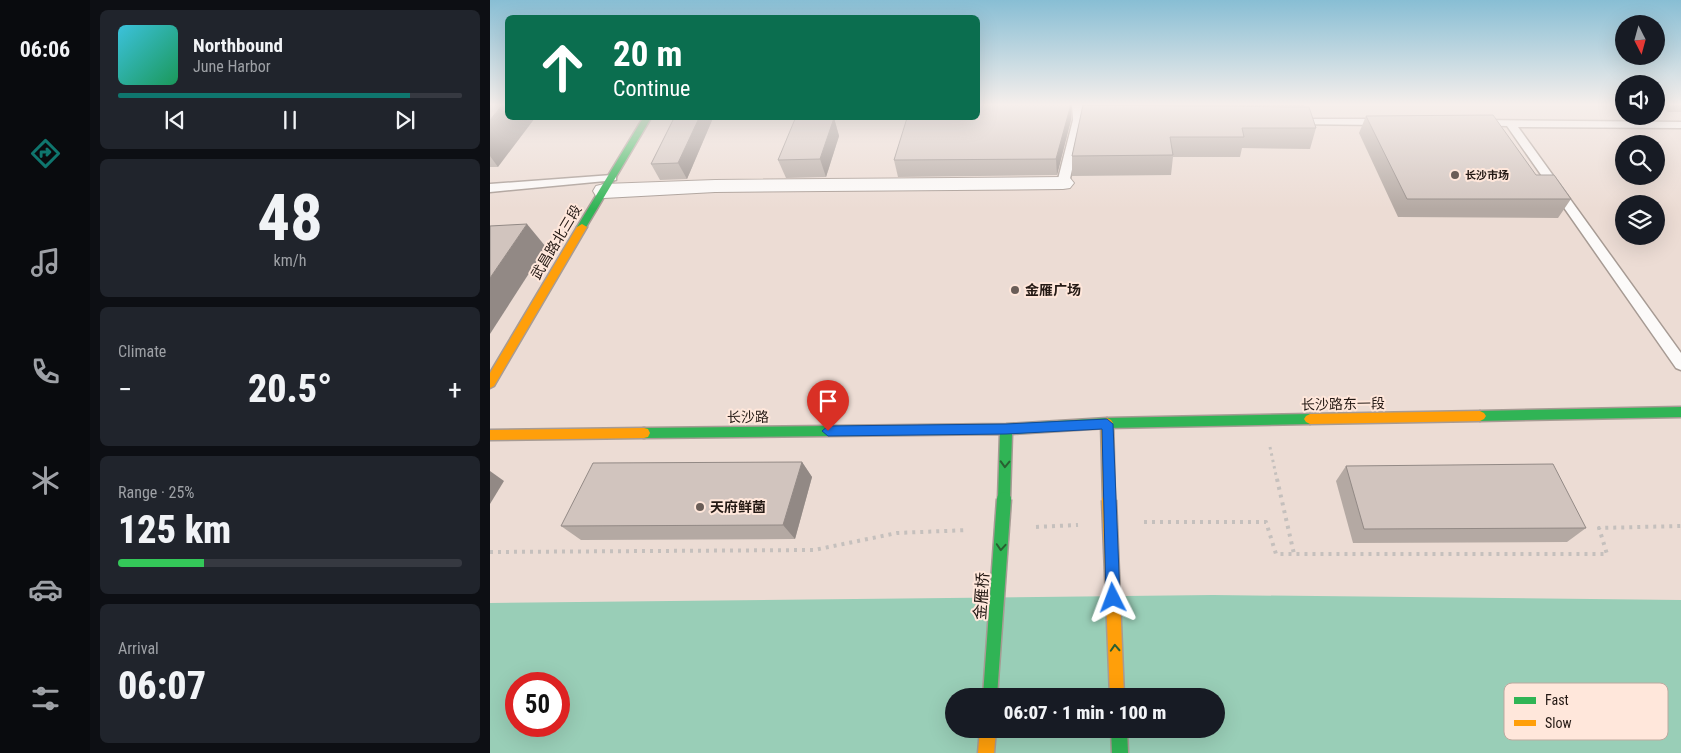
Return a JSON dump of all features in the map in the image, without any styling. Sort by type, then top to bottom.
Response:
[{"type":"main road","name":"武昌路北三段","points":[[490,383],[635,139]]},
{"type":"main road","name":"长沙路东一段","points":[[1006,429],[1264,420],[1681,412]]},
{"type":"main road","points":[[1107,424],[1118,688]]},
{"type":"main road","name":"长沙路","points":[[490,435],[1006,429]]},
{"type":"main road","name":"金雁桥","points":[[991,688],[1004,499],[1006,429]]},
{"type":"main road","points":[[986,753],[987,738]]},
{"type":"main road","points":[[1119,738],[1120,753]]},
{"type":"street","points":[[608,184],[715,186],[1063,183]]},
{"type":"lane","points":[[1063,183],[1077,139]]},
{"type":"lane","points":[[1521,139],[1681,364]]},
{"type":"lane","points":[[490,188],[608,184]]},
{"type":"path","points":[[1264,420],[1294,554]]},
{"type":"shaded area","points":[[1213,595],[1681,600],[1681,753],[490,753],[490,603]]},
{"type":"building","points":[[663,139],[689,139],[678,163],[651,164]]},
{"type":"building","points":[[787,139],[827,139],[820,159],[778,160]]},
{"type":"building","points":[[900,139],[1061,139],[1056,159],[894,160]]},
{"type":"building","points":[[1076,139],[1170,139],[1173,155],[1072,156]]},
{"type":"building","points":[[1377,139],[1510,139],[1536,175],[1554,175],[1571,199],[1407,199]]},
{"type":"building","points":[[527,224],[490,278],[490,226]]},
{"type":"building","points":[[802,462],[783,525],[561,526],[593,463]]},
{"type":"building","points":[[1553,464],[1586,528],[1364,529],[1346,466]]},
{"type":"traffic: fast","points":[[582,227],[634,139]]},
{"type":"traffic: fast","points":[[1480,416],[1681,412]]},
{"type":"traffic: fast","points":[[644,433],[1006,429],[1107,423],[1310,419]]},
{"type":"traffic: fast","points":[[1004,499],[1006,429]]},
{"type":"traffic: fast","points":[[991,688],[1004,499]]},
{"type":"traffic: fast","points":[[1119,738],[1120,753]]},
{"type":"traffic: slow","points":[[490,383],[582,227]]},
{"type":"traffic: slow","points":[[1310,419],[1480,416]]},
{"type":"traffic: slow","points":[[1107,423],[1109,500]]},
{"type":"traffic: slow","points":[[490,435],[644,433]]},
{"type":"traffic: slow","points":[[1109,500],[1117,688]]},
{"type":"traffic: slow","points":[[986,753],[987,738]]},
{"type":"place","name":"长沙市场","points":[[1455,175]]},
{"type":"place","name":"金雁广场","points":[[1015,290]]},
{"type":"place","name":"天府鲜菌","points":[[700,507]]},
{"type":"route","points":[[828,431],[1006,429],[1107,424],[1113,598]]}]
